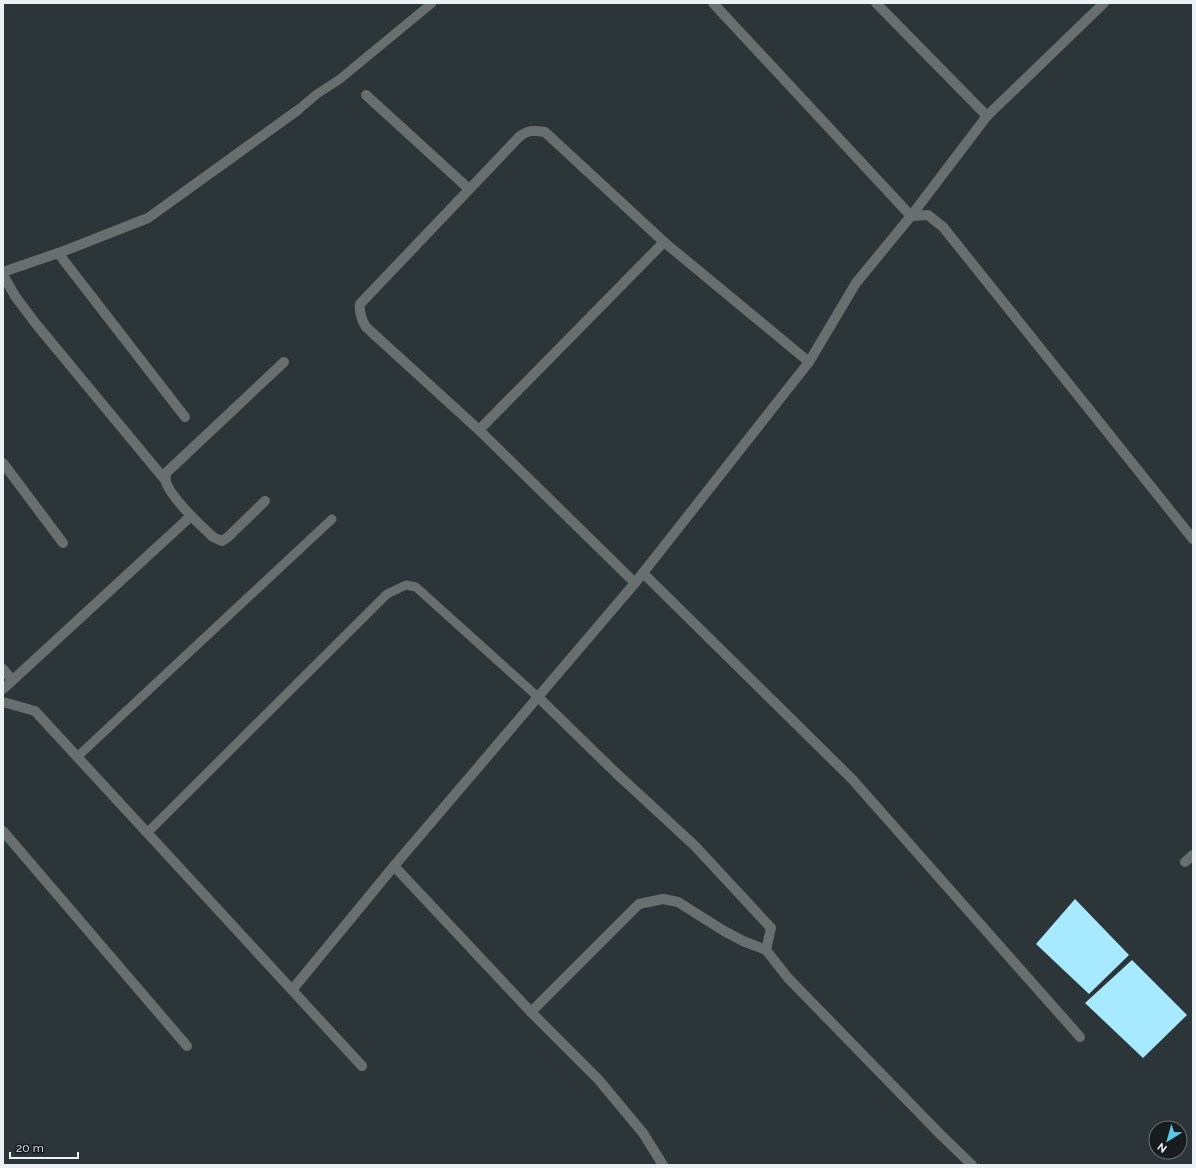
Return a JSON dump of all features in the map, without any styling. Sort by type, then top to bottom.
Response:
[{"type":"street","points":[[713,3],[911,216]]},
{"type":"street","points":[[876,3],[987,116]]},
{"type":"street","points":[[292,990],[394,866],[635,583],[809,362],[856,283],[911,216],[987,116],[1104,3]]},
{"type":"street","points":[[366,95],[469,189]]},
{"type":"street","points":[[265,500],[228,537],[222,541],[212,537],[191,516],[170,490],[166,481],[36,324],[15,296],[3,273],[148,218],[298,110]]},
{"type":"street","points":[[635,583],[479,430],[366,327],[359,312],[360,304],[519,137],[527,131],[536,130],[546,132],[664,242],[809,362]]},
{"type":"street","points":[[911,216],[928,215],[943,227],[1193,539]]},
{"type":"street","points":[[479,430],[664,242]]},
{"type":"street","points":[[58,253],[185,417]]},
{"type":"street","points":[[166,481],[166,473],[284,362]]},
{"type":"street","points":[[3,463],[63,543]]},
{"type":"street","points":[[3,689],[191,516]]},
{"type":"street","points":[[643,572],[852,779],[1080,1037]]},
{"type":"street","points":[[3,669],[12,680]]},
{"type":"street","points":[[538,697],[616,773],[695,846],[771,928],[766,950]]},
{"type":"street","points":[[3,702],[35,711],[146,834],[362,1066]]},
{"type":"street","points":[[3,831],[187,1046]]},
{"type":"street","points":[[394,866],[531,1012],[598,1079],[643,1133],[663,1165]]},
{"type":"street","points":[[531,1012],[639,904],[663,899],[678,902],[724,931],[743,941],[766,950],[788,978],[972,1165]]},
{"type":"lane","points":[[298,110],[317,94],[340,79],[432,3]]},
{"type":"lane","points":[[77,757],[332,519]]},
{"type":"lane","points":[[146,834],[387,594],[406,585],[416,587],[538,697]]},
{"type":"building","points":[[1075,899],[1129,955],[1089,994],[1036,944]]},
{"type":"building","points":[[1132,960],[1187,1015],[1143,1058],[1085,1003]]}]
